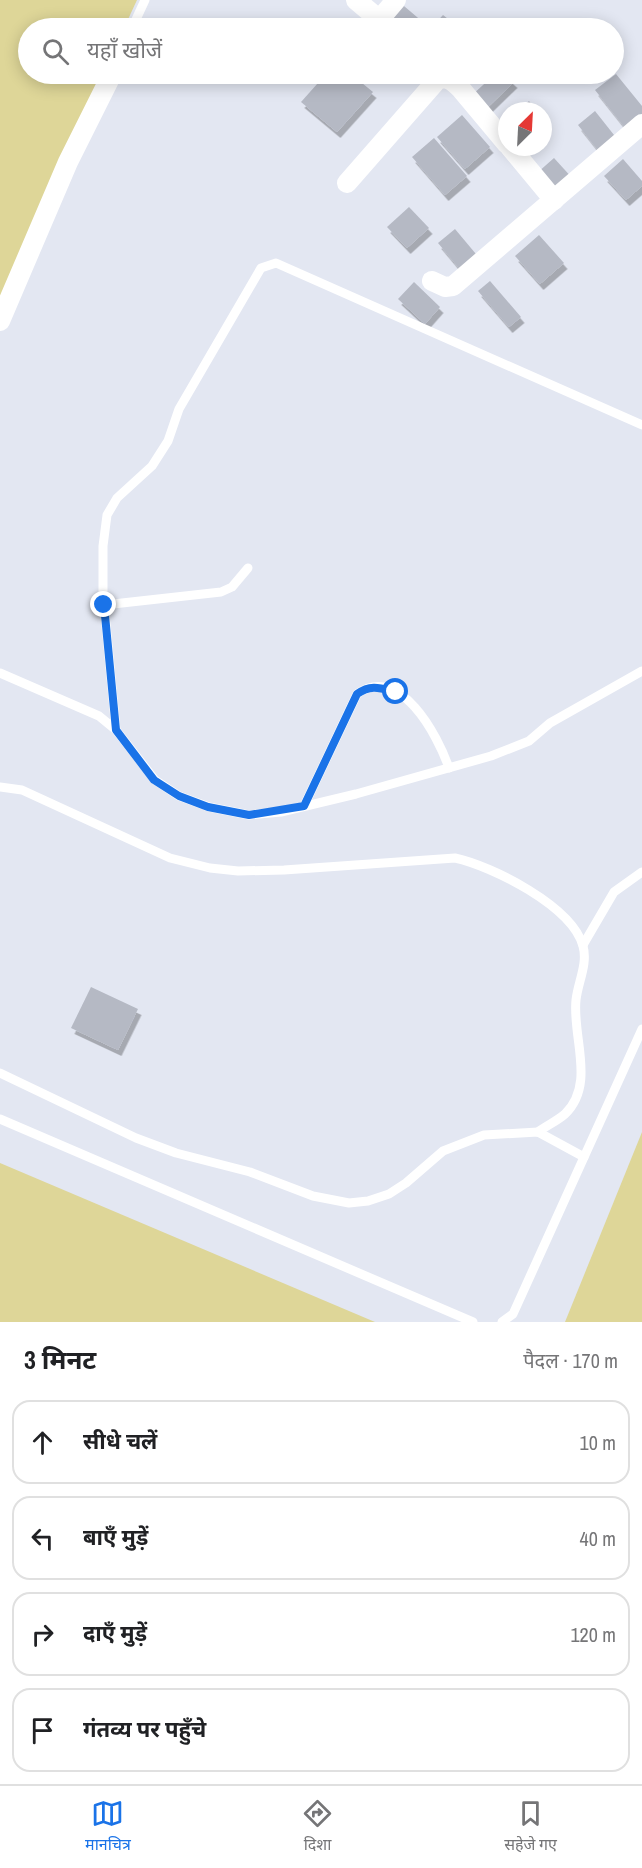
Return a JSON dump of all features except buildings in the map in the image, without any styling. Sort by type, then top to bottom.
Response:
[{"type":"street","points":[[356,0],[377,18]]},
{"type":"street","points":[[387,18],[396,0]]},
{"type":"street","points":[[0,321],[68,162],[107,84]]},
{"type":"street","points":[[347,183],[434,84]]},
{"type":"street","points":[[455,84],[498,133]]},
{"type":"street","points":[[432,281],[445,288],[453,286],[642,124]]},
{"type":"street","points":[[517,156],[554,200]]},
{"type":"lane","points":[[137,18],[145,0]]},
{"type":"lane","points":[[116,730],[104,605],[102,546],[107,515],[117,498],[152,466],[168,441],[179,409],[261,268],[276,263],[642,425]]},
{"type":"lane","points":[[104,605],[221,592],[232,587],[248,568]]},
{"type":"lane","points":[[0,673],[99,716],[116,730],[154,780],[179,796],[208,807],[249,815],[304,806],[491,756],[529,741],[557,718],[642,671]]},
{"type":"lane","points":[[304,806],[357,694],[366,688],[375,686],[396,692],[411,702],[433,730],[449,768]]},
{"type":"lane","points":[[0,787],[22,790],[170,858],[210,868],[238,871],[284,870],[455,858],[478,863],[521,883],[570,924],[583,945]]},
{"type":"lane","points":[[0,1073],[136,1138],[176,1153],[250,1172],[313,1196],[349,1203],[368,1201],[389,1194],[406,1183],[443,1151],[484,1135],[538,1132],[564,1115],[574,1102],[582,1072],[576,1000],[583,968],[583,945],[614,892],[642,872]]},
{"type":"lane","points":[[502,1322],[513,1314],[642,1029]]},
{"type":"lane","points":[[0,1119],[473,1322]]},
{"type":"lane","points":[[538,1132],[584,1157]]},
{"type":"shaded area","points":[[0,0],[137,0],[129,18],[18,18],[18,84],[100,84],[0,307]]},
{"type":"shaded area","points":[[642,1132],[642,1322],[565,1322]]},
{"type":"shaded area","points":[[0,1163],[375,1322],[0,1322]]},
{"type":"route","points":[[104,605],[116,730],[154,780],[179,796],[208,807],[249,815],[281,812],[304,806],[357,694],[366,688],[375,686],[396,692]]}]
